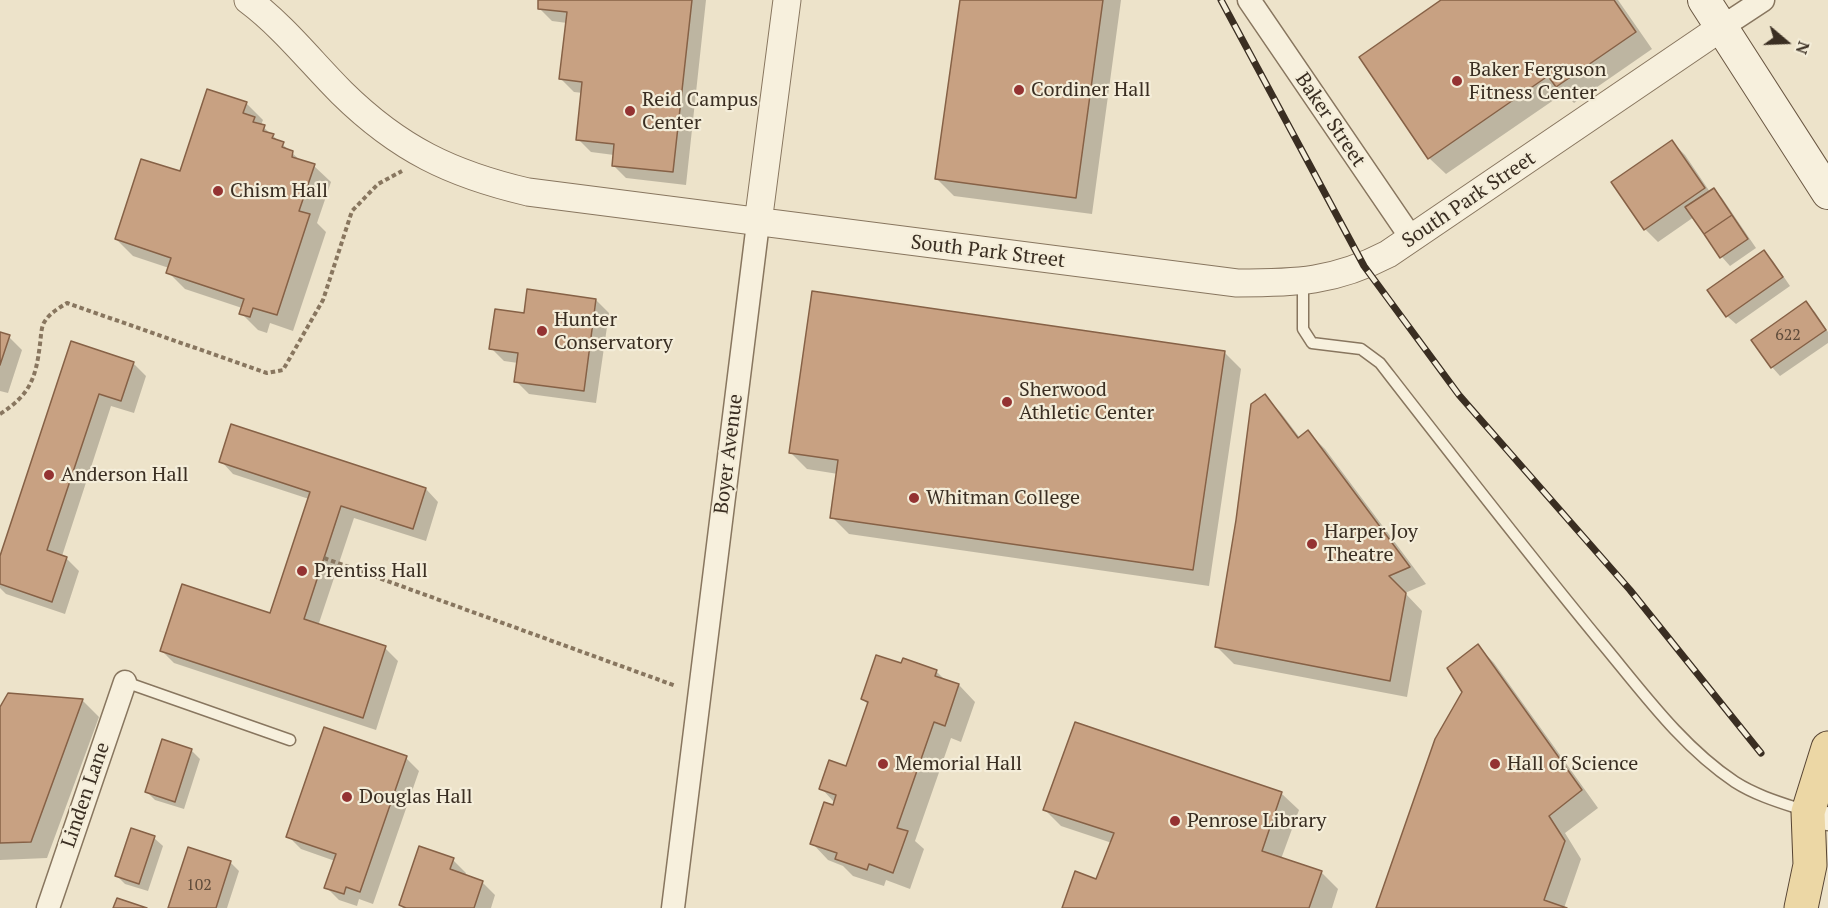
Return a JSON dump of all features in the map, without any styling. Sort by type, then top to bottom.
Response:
[{"type":"main road","points":[[1704,0],[1828,193]]},
{"type":"main road","points":[[1801,908],[1821,821],[1828,748]]},
{"type":"street","name":"South Park Street","points":[[248,0],[296,44],[366,115],[393,136],[428,158],[462,174],[528,192],[1237,283],[1303,282],[1338,275],[1388,254],[1722,27]]},
{"type":"street","name":"Boyer Avenue","points":[[673,908],[787,0]]},
{"type":"street","name":"Baker Street","points":[[1249,0],[1412,239]]},
{"type":"street","points":[[1722,27],[1763,0]]},
{"type":"street","name":"Linden Lane","points":[[48,908],[125,682]]},
{"type":"lane","points":[[1303,282],[1303,329],[1312,343],[1361,349],[1380,363],[1526,551],[1671,724],[1712,764],[1736,782],[1821,821]]},
{"type":"lane","points":[[125,682],[290,740]]},
{"type":"path","points":[[0,414],[13,406],[31,385],[38,363],[43,322],[67,303],[267,373],[283,370],[323,300],[352,211],[378,184],[428,158]]},
{"type":"path","points":[[324,558],[699,694]]},
{"type":"building","name":"Reid Campus Center","points":[[538,0],[692,0],[673,172],[612,166],[614,144],[576,140],[582,82],[559,79],[567,12],[538,9]]},
{"type":"building","name":"Cordiner Hall","points":[[960,0],[1103,0],[1076,198],[935,179]]},
{"type":"building","name":"Baker Ferguson Fitness Center","points":[[1441,0],[1614,0],[1636,32],[1556,87],[1548,76],[1428,159],[1359,57]]},
{"type":"building","name":"Chism Hall","points":[[207,89],[247,102],[243,113],[255,117],[253,122],[265,125],[263,131],[274,134],[272,138],[284,142],[282,147],[293,151],[292,157],[315,164],[299,211],[310,214],[277,315],[253,308],[250,317],[239,314],[244,299],[166,273],[171,258],[115,239],[141,159],[180,171]]},
{"type":"building","points":[[1672,140],[1705,188],[1644,230],[1611,182]]},
{"type":"building","points":[[1714,188],[1732,215],[1704,234],[1685,207]]},
{"type":"building","points":[[1732,215],[1748,239],[1720,258],[1704,234]]},
{"type":"building","points":[[1764,250],[1783,277],[1726,317],[1707,290]]},
{"type":"building","name":"Hunter Conservatory","points":[[527,289],[596,299],[584,391],[514,382],[518,353],[489,349],[495,309],[524,313]]},
{"type":"building","name":"Sherwood Athletic Center","points":[[812,291],[1225,351],[1193,570],[830,518],[838,460],[789,453]]},
{"type":"building","points":[[1806,301],[1826,330],[1771,368],[1751,340]]},
{"type":"building","points":[[0,332],[10,335],[0,365]]},
{"type":"building","name":"Anderson Hall","points":[[71,341],[134,362],[121,401],[99,394],[47,550],[67,557],[52,602],[0,584],[0,556]]},
{"type":"building","name":"Harper Joy Theatre","points":[[1265,394],[1298,438],[1308,430],[1410,567],[1389,576],[1406,593],[1390,681],[1215,647],[1236,520],[1251,404]]},
{"type":"building","name":"Prentiss Hall","points":[[231,424],[426,488],[413,529],[341,506],[304,619],[386,646],[363,718],[160,651],[182,584],[270,613],[310,492],[219,462]]},
{"type":"building","name":"Hall of Science","points":[[1478,644],[1582,790],[1549,816],[1565,841],[1544,900],[1567,908],[1376,908],[1435,739],[1462,692],[1447,668]]},
{"type":"building","name":"Memorial Hall","points":[[876,655],[901,663],[903,658],[937,670],[935,676],[959,684],[945,726],[934,722],[897,828],[908,831],[893,873],[869,864],[867,870],[835,859],[837,853],[810,844],[824,802],[833,805],[836,795],[819,789],[829,760],[846,766],[868,702],[861,699]]},
{"type":"building","points":[[8,693],[83,699],[31,842],[0,843],[0,707]]},
{"type":"building","name":"Penrose Library","points":[[1075,722],[1282,792],[1262,851],[1322,871],[1309,908],[1062,908],[1075,871],[1096,879],[1114,833],[1043,810]]},
{"type":"building","name":"Douglas Hall","points":[[324,727],[407,756],[360,892],[346,887],[344,894],[324,888],[336,854],[286,837]]},
{"type":"building","points":[[162,739],[192,749],[175,802],[145,792]]},
{"type":"building","points":[[131,828],[155,836],[139,884],[115,876]]},
{"type":"building","points":[[419,846],[454,858],[450,869],[483,881],[474,908],[406,908],[399,905]]},
{"type":"building","points":[[188,847],[231,861],[216,908],[168,908]]},
{"type":"building","points":[[117,898],[147,908],[113,908]]},
{"type":"railway","points":[[1221,0],[1364,266],[1459,395],[1630,590],[1761,753]]},
{"type":"place","name":"Baker Ferguson Fitness Center","points":[[1457,81]]},
{"type":"place","name":"Cordiner Hall","points":[[1019,90]]},
{"type":"place","name":"Reid Campus Center","points":[[630,111]]},
{"type":"place","name":"Chism Hall","points":[[218,191]]},
{"type":"place","name":"Hunter Conservatory","points":[[542,331]]},
{"type":"place","name":"Sherwood Athletic Center","points":[[1007,402]]},
{"type":"place","name":"Anderson Hall","points":[[49,475]]},
{"type":"place","name":"Whitman College","points":[[914,498]]},
{"type":"place","name":"Harper Joy Theatre","points":[[1312,544]]},
{"type":"place","name":"Prentiss Hall","points":[[302,571]]},
{"type":"place","name":"Memorial Hall","points":[[883,764]]},
{"type":"place","name":"Hall of Science","points":[[1495,764]]},
{"type":"place","name":"Douglas Hall","points":[[347,797]]},
{"type":"place","name":"Penrose Library","points":[[1175,821]]}]
